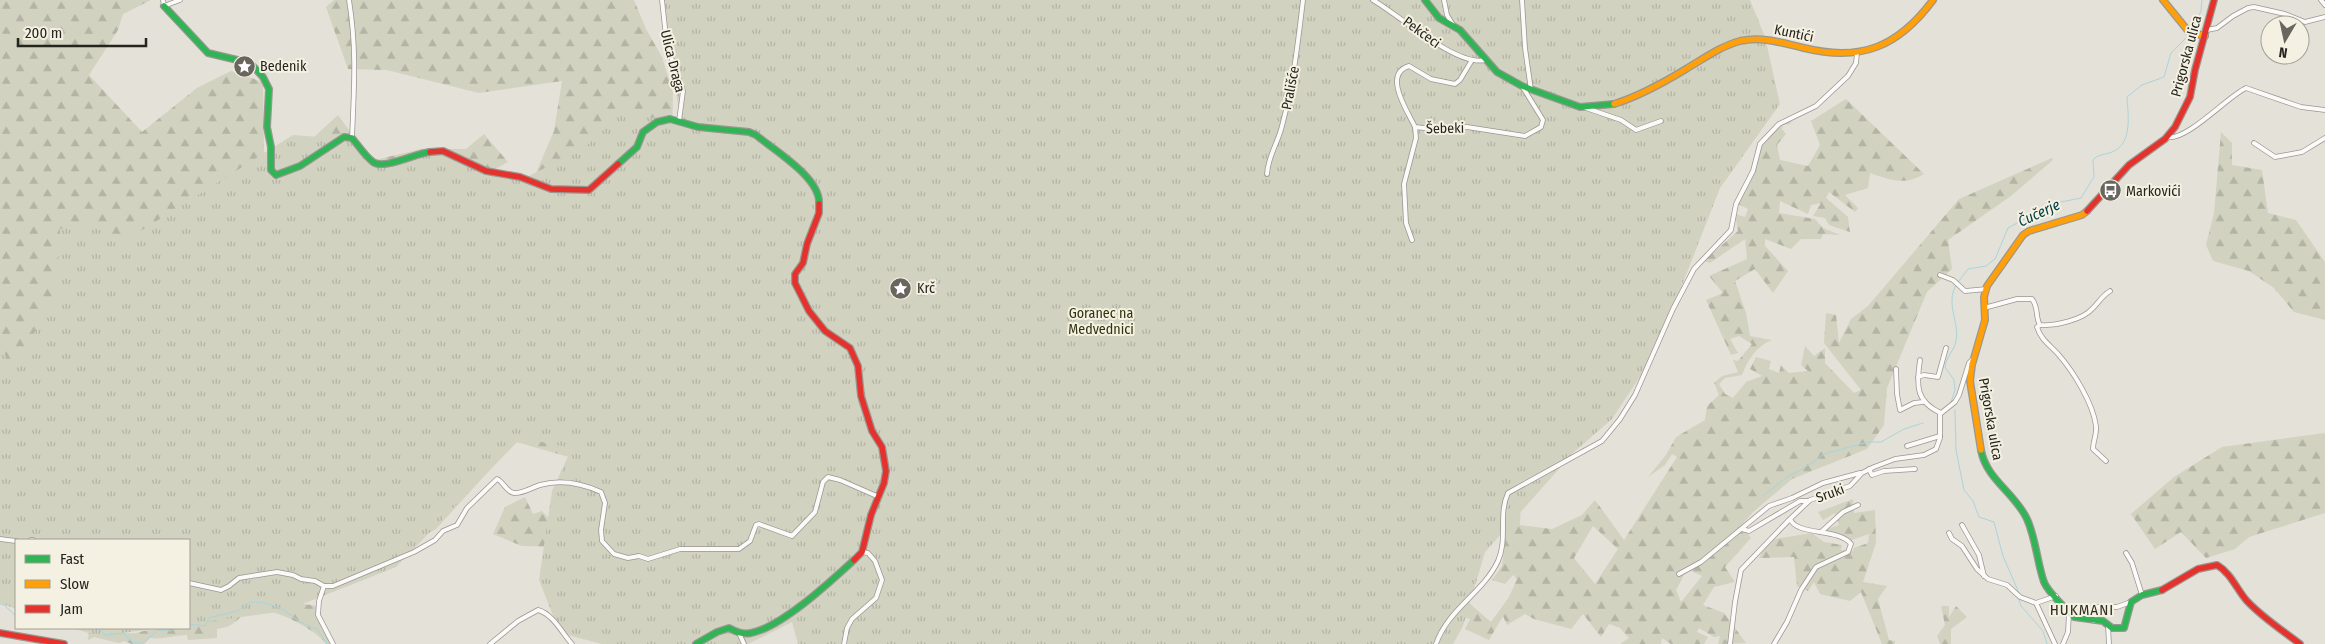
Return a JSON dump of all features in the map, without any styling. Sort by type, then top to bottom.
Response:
[{"type":"street","points":[[164,3],[180,0]]},
{"type":"street","points":[[349,0],[355,43],[356,69],[352,138]]},
{"type":"street","name":"Ulica Draga","points":[[662,0],[667,46],[681,82],[679,121]]},
{"type":"street","name":"Prališće","points":[[1267,174],[1269,156],[1279,138],[1298,51],[1302,0]]},
{"type":"street","name":"Pekčeci","points":[[1373,0],[1402,18],[1435,44],[1472,60],[1485,60]]},
{"type":"street","name":"Kuntići","points":[[1425,0],[1438,18],[1453,26],[1469,40],[1497,72],[1522,86],[1620,120],[1636,130],[1661,121]]},
{"type":"street","points":[[1444,0],[1447,15],[1453,26]]},
{"type":"street","points":[[1522,0],[1525,48],[1531,90]]},
{"type":"street","name":"Kuntići","points":[[1586,108],[1613,104],[1637,97],[1717,51],[1746,40],[1773,40],[1807,49],[1857,53],[1874,49],[1900,37],[1919,19],[1933,0]]},
{"type":"street","points":[[2163,0],[2191,33],[2206,33],[2217,28],[2233,16],[2254,7],[2286,14],[2305,22],[2325,17]]},
{"type":"street","name":"Prigorska ulica","points":[[2069,613],[2045,584],[2027,520],[2020,508],[1993,477],[1984,459],[1970,381],[1974,359],[1983,331],[1986,289],[2005,259],[2023,236],[2041,226],[2082,215],[2088,211],[2129,165],[2167,137],[2175,127],[2190,97],[2195,70],[2214,0]]},
{"type":"street","points":[[2321,0],[2325,5]]},
{"type":"street","points":[[164,3],[208,52],[250,63],[264,77],[269,89],[267,127],[271,147],[271,170],[276,175],[282,175],[302,164],[344,137],[352,138],[374,163],[392,163],[419,153],[443,151],[486,171],[520,176],[542,187],[581,190],[595,186],[637,147],[643,132],[651,125],[664,120],[756,135],[798,168],[817,188],[821,202],[819,214],[807,244],[803,263],[795,274],[795,283],[810,311],[825,331],[850,348],[858,366],[861,396],[872,431],[882,447],[885,464],[884,483],[871,515],[862,552],[831,581],[781,619],[762,630],[749,634],[739,634],[729,628],[717,632],[696,644]]},
{"type":"street","points":[[1436,644],[1444,624],[1487,578],[1499,559],[1504,535],[1504,505],[1508,493],[1602,440],[1620,419],[1635,395],[1673,309],[1694,269],[1731,230],[1736,204],[1753,171],[1760,144],[1779,124],[1810,110],[1848,76],[1856,63],[1857,53]]},
{"type":"street","points":[[1415,127],[1403,104],[1398,85],[1397,75],[1400,70],[1409,66],[1431,79],[1455,84],[1463,76],[1472,60]]},
{"type":"street","name":"Šebeki","points":[[1412,240],[1406,223],[1404,184],[1416,138],[1415,127],[1433,130],[1467,127],[1525,136],[1542,127],[1543,120],[1522,86]]},
{"type":"street","points":[[2167,137],[2179,136],[2199,123],[2237,92],[2246,88],[2302,107],[2325,110]]},
{"type":"street","points":[[2254,143],[2275,157],[2302,152],[2325,138]]},
{"type":"street","points":[[1940,274],[1953,280],[1965,291],[1986,289]]},
{"type":"street","points":[[2040,325],[2060,322],[2086,314],[2094,308],[2100,298],[2110,291]]},
{"type":"street","points":[[1984,308],[2017,299],[2032,299],[2038,311],[2040,325],[2037,327],[2041,337],[2057,353],[2072,373],[2092,410],[2096,428],[2093,449],[2106,461]]},
{"type":"street","points":[[1918,377],[1924,375],[1938,377],[1946,348]]},
{"type":"street","points":[[1907,446],[1940,436],[1941,413],[1955,402],[1969,363],[1974,359]]},
{"type":"street","points":[[1920,360],[1918,377],[1923,402]]},
{"type":"street","points":[[1896,369],[1896,394],[1900,410],[1914,403],[1923,402],[1941,413]]},
{"type":"street","name":"Sruki","points":[[1730,644],[1734,602],[1741,570],[1808,501],[1850,486],[1862,472],[1869,469],[1895,459],[1929,454],[1939,445],[1940,436]]},
{"type":"street","points":[[1869,469],[1872,475],[1884,471],[1915,469]]},
{"type":"street","points":[[1679,574],[1701,562],[1768,506],[1792,498],[1823,483],[1862,472]]},
{"type":"street","points":[[190,583],[221,590],[239,578],[277,572],[293,575],[301,580],[315,581],[324,586],[333,586],[414,552],[435,540],[443,531],[457,525],[467,508],[497,479],[509,491],[517,493],[556,482],[583,485],[601,492],[606,503],[601,530],[602,541],[614,554],[628,558],[639,556],[648,559],[680,549],[739,549],[750,541],[756,525],[759,524],[792,536],[815,512],[823,482],[828,477],[840,480],[879,497]]},
{"type":"street","points":[[1742,529],[1749,531],[1800,501],[1808,501]]},
{"type":"street","points":[[1821,532],[1838,516],[1858,505]]},
{"type":"street","points":[[1774,644],[1808,578],[1816,567],[1848,552],[1851,544],[1846,539],[1809,530],[1789,520]]},
{"type":"street","points":[[1962,525],[1979,555],[1984,576]]},
{"type":"street","points":[[1950,533],[1952,539],[1962,546],[1984,576],[1991,581],[2007,585],[2019,596],[2036,603],[2056,596]]},
{"type":"street","points":[[0,539],[15,541]]},
{"type":"street","points":[[844,644],[847,628],[852,619],[876,598],[882,580],[876,561],[868,553],[862,552]]},
{"type":"street","points":[[2126,553],[2132,563],[2142,595]]},
{"type":"street","points":[[2094,620],[2096,607],[2117,607],[2132,602],[2142,595],[2164,589],[2198,569],[2217,565],[2226,570],[2240,594],[2261,616],[2300,644]]},
{"type":"street","points":[[324,586],[319,601],[318,615],[333,644]]},
{"type":"street","points":[[2069,613],[2079,620],[2103,621],[2115,629],[2124,628],[2132,602]]},
{"type":"street","points":[[2036,603],[2055,644]]},
{"type":"street","points":[[490,644],[518,621],[538,610],[549,616],[572,644]]},
{"type":"street","points":[[2064,644],[2068,632],[2069,613]]},
{"type":"street","points":[[2108,626],[2109,644]]},
{"type":"street","points":[[0,632],[64,644]]},
{"type":"street","points":[[739,634],[744,644]]},
{"type":"green space","points":[[0,0],[151,0],[123,14],[118,30],[89,75],[142,132],[197,88],[231,71],[263,82],[264,152],[270,157],[313,138],[338,115],[371,161],[421,149],[466,149],[484,134],[508,162],[479,178],[529,189],[554,131],[562,81],[479,93],[387,70],[348,69],[326,7],[334,0],[634,0],[646,29],[662,57],[673,93],[661,644],[555,547],[522,546],[493,534],[505,507],[525,497],[533,514],[542,511],[549,519],[579,460],[513,441],[496,463],[436,529],[398,550],[190,540],[0,414]]},
{"type":"green space","name":"Goranec na Medvednici","points":[[661,0],[1750,0],[1765,37],[1780,104],[1720,188],[1655,354],[1612,419],[1574,452],[1485,552],[1463,626],[1453,644],[798,644],[792,622],[748,644],[602,644],[560,633],[539,580],[552,491],[572,448],[521,438],[396,567],[285,611],[190,624],[190,539],[15,539],[15,609],[0,603],[0,340],[10,368],[56,301],[60,229],[83,224],[128,239],[293,135],[347,139],[378,169],[425,151],[451,152],[491,174],[527,177],[584,148],[622,112],[681,123]]},
{"type":"green space","points":[[1846,99],[1924,174],[1910,180],[1897,181],[1870,173],[1868,188],[1845,195],[1858,208],[1855,212],[1829,192],[1826,198],[1848,217],[1850,232],[1829,225],[1825,218],[1813,216],[1821,203],[1811,205],[1808,214],[1780,201],[1779,213],[1815,219],[1823,228],[1840,235],[1823,234],[1821,239],[1801,239],[1791,249],[1765,239],[1765,246],[1788,271],[1773,293],[1755,269],[1735,281],[1746,313],[1750,336],[1772,340],[1761,346],[1753,354],[1742,375],[1725,378],[1719,384],[1725,394],[1733,398],[1746,382],[1762,376],[1750,369],[1756,357],[1771,361],[1769,369],[1779,373],[1781,365],[1789,373],[1808,371],[1801,365],[1805,346],[1814,356],[1825,348],[1825,363],[1854,393],[1861,390],[1824,343],[1826,313],[1836,315],[1839,343],[1851,319],[1868,306],[1959,199],[2052,158],[2053,160],[2011,196],[1948,240],[1952,269],[1927,292],[1887,388],[1884,425],[1867,449],[1792,479],[1753,512],[1741,526],[1751,538],[1725,567],[1735,582],[1714,587],[1703,605],[1724,613],[1746,643],[1718,644],[1720,636],[1714,637],[1699,628],[1697,632],[1708,637],[1704,644],[1671,644],[1662,638],[1661,644],[1620,644],[1629,638],[1620,628],[1609,624],[1601,637],[1583,614],[1571,629],[1534,619],[1525,614],[1507,625],[1503,616],[1489,640],[1465,629],[1470,619],[1464,617],[1469,603],[1491,622],[1509,597],[1517,579],[1513,575],[1505,584],[1492,580],[1502,566],[1508,509],[1521,503],[1520,525],[1552,529],[1582,515],[1595,500],[1624,540],[1677,457],[1672,454],[1665,465],[1648,477],[1666,455],[1676,437],[1705,420],[1707,406],[1719,395],[1714,383],[1722,376],[1738,372],[1733,360],[1738,361],[1752,344],[1739,336],[1730,339],[1738,353],[1731,355],[1706,300],[1723,293],[1709,276],[1747,259],[1745,239],[1710,263],[1704,261],[1738,231],[1735,214],[1745,217],[1748,209],[1736,203],[1754,171],[1761,145],[1782,122],[1793,118],[1790,124],[1783,125],[1782,129],[1786,134],[1777,145],[1780,160],[1808,166],[1820,145],[1811,121]],"holes":[[[1593,526],[1618,549],[1595,584],[1574,558]],[[1687,569],[1702,576],[1681,602],[1676,590]]]},
{"type":"green space","points":[[2221,132],[2232,143],[2232,165],[2262,170],[2268,213],[2296,220],[2325,262],[2325,320],[2294,312],[2274,288],[2249,271],[2213,261],[2206,245],[2214,213]]},
{"type":"green space","points":[[2325,433],[2325,513],[2249,537],[2235,549],[2206,558],[2181,532],[2155,549],[2131,514],[2174,477],[2222,447]]},
{"type":"green space","points":[[1853,499],[1854,513],[1875,510],[1876,543],[1863,582],[1887,586],[1878,599],[1889,640],[1895,641],[1895,644],[1882,644],[1861,592],[1850,601],[1820,594],[1814,582],[1808,591],[1797,586],[1794,557],[1759,558],[1769,540],[1812,533],[1824,542],[1842,545],[1841,550],[1853,551],[1854,548],[1868,543],[1869,534],[1852,540],[1824,530],[1839,525],[1835,513],[1823,520],[1818,512]]},
{"type":"green space","points":[[246,595],[317,606],[317,615],[332,644],[326,644],[313,632],[280,614],[258,609],[250,610],[231,625],[217,629],[217,638],[188,640],[187,635],[182,635],[150,638],[144,644],[132,644],[124,641],[119,643],[94,637],[88,640],[90,629],[104,629],[109,634],[136,633],[162,629],[190,629],[193,606],[232,605]]},
{"type":"green space","points":[[1941,606],[1949,606],[1949,617],[1956,606],[1967,617],[1951,629],[1951,644],[1940,644],[1937,636],[1945,625]]},
{"type":"green space","points":[[76,629],[154,629],[98,636]]},
{"type":"waterway","name":"Čučerje","points":[[2193,30],[2201,11],[2202,0]]},
{"type":"waterway","name":"Čučerje","points":[[1958,282],[1968,269],[1986,266],[1995,259],[2008,228],[2028,217],[2051,208],[2056,203],[2081,198],[2094,177],[2093,160],[2119,148],[2126,136],[2128,128],[2127,97],[2142,85],[2164,77],[2171,53],[2190,34]]},
{"type":"waterway","name":"Čučerje","points":[[1951,402],[1955,390],[1954,380],[1945,367],[1954,348],[1957,334],[1952,306],[1953,292],[1956,285]]},
{"type":"waterway","name":"Čučerje","points":[[1955,410],[1956,450],[1964,490],[1973,501],[1979,517],[1994,522],[2003,556],[2019,593]]},
{"type":"waterway","points":[[1763,496],[1787,477],[1824,454],[1868,442],[1881,442],[1904,429],[1923,423]]},
{"type":"waterway","name":"Čučerje","points":[[2018,597],[2021,606],[2043,631],[2047,644]]},
{"type":"waterway","points":[[190,624],[205,626],[209,618],[237,611],[251,602],[264,603],[281,608],[300,622],[318,630],[327,644]]},
{"type":"waterway","points":[[0,604],[4,605],[15,615]]},
{"type":"waterway","points":[[99,629],[105,635],[123,633],[133,643],[143,643],[158,630],[171,631],[173,629]]},
{"type":"traffic: fast","points":[[1425,0],[1439,18],[1460,30],[1497,72],[1522,86],[1580,107],[1614,104]]},
{"type":"traffic: fast","points":[[164,6],[208,53],[250,63],[263,77],[269,89],[267,127],[271,147],[271,170],[276,175],[300,166],[344,137],[352,138],[367,157],[378,164],[392,163],[430,152]]},
{"type":"traffic: fast","points":[[618,164],[637,147],[643,132],[657,122],[670,119],[698,127],[749,132],[756,135],[785,157],[805,175],[813,184],[818,194],[819,204]]},
{"type":"traffic: fast","points":[[1981,450],[1989,469],[2027,519],[2046,587],[2074,617],[2103,621],[2112,628],[2124,628],[2131,602],[2142,595],[2162,590]]},
{"type":"traffic: fast","points":[[696,644],[717,632],[729,628],[748,634],[777,622],[806,602],[854,560]]},
{"type":"traffic: slow","points":[[1614,104],[1651,89],[1719,49],[1740,41],[1756,39],[1780,42],[1824,52],[1843,53],[1877,47],[1892,40],[1906,29],[1933,0]]},
{"type":"traffic: slow","points":[[2163,0],[2189,32],[2205,36]]},
{"type":"traffic: slow","points":[[1981,450],[1970,381],[1972,365],[1985,320],[1984,297],[1987,286],[2023,235],[2029,231],[2082,215],[2087,211]]},
{"type":"traffic: jam","points":[[2087,211],[2129,165],[2165,139],[2175,127],[2190,97],[2195,70],[2214,0]]},
{"type":"traffic: jam","points":[[430,152],[443,151],[486,171],[520,177],[551,189],[589,190],[618,164]]},
{"type":"traffic: jam","points":[[819,204],[819,213],[807,244],[803,263],[795,274],[795,283],[809,311],[825,331],[850,348],[858,366],[861,396],[872,431],[882,447],[886,471],[884,483],[871,515],[862,552],[854,560]]},
{"type":"traffic: jam","points":[[2162,590],[2198,569],[2217,565],[2226,572],[2243,597],[2253,607],[2300,644]]},
{"type":"traffic: jam","points":[[0,633],[64,644]]},
{"type":"place","name":"Bedenik","points":[[244,66]]},
{"type":"place","name":"Markovići","points":[[2110,191]]},
{"type":"place","name":"Krč","points":[[901,288]]},
{"type":"district","name":"HUKMANI","points":[[2082,610]]}]
